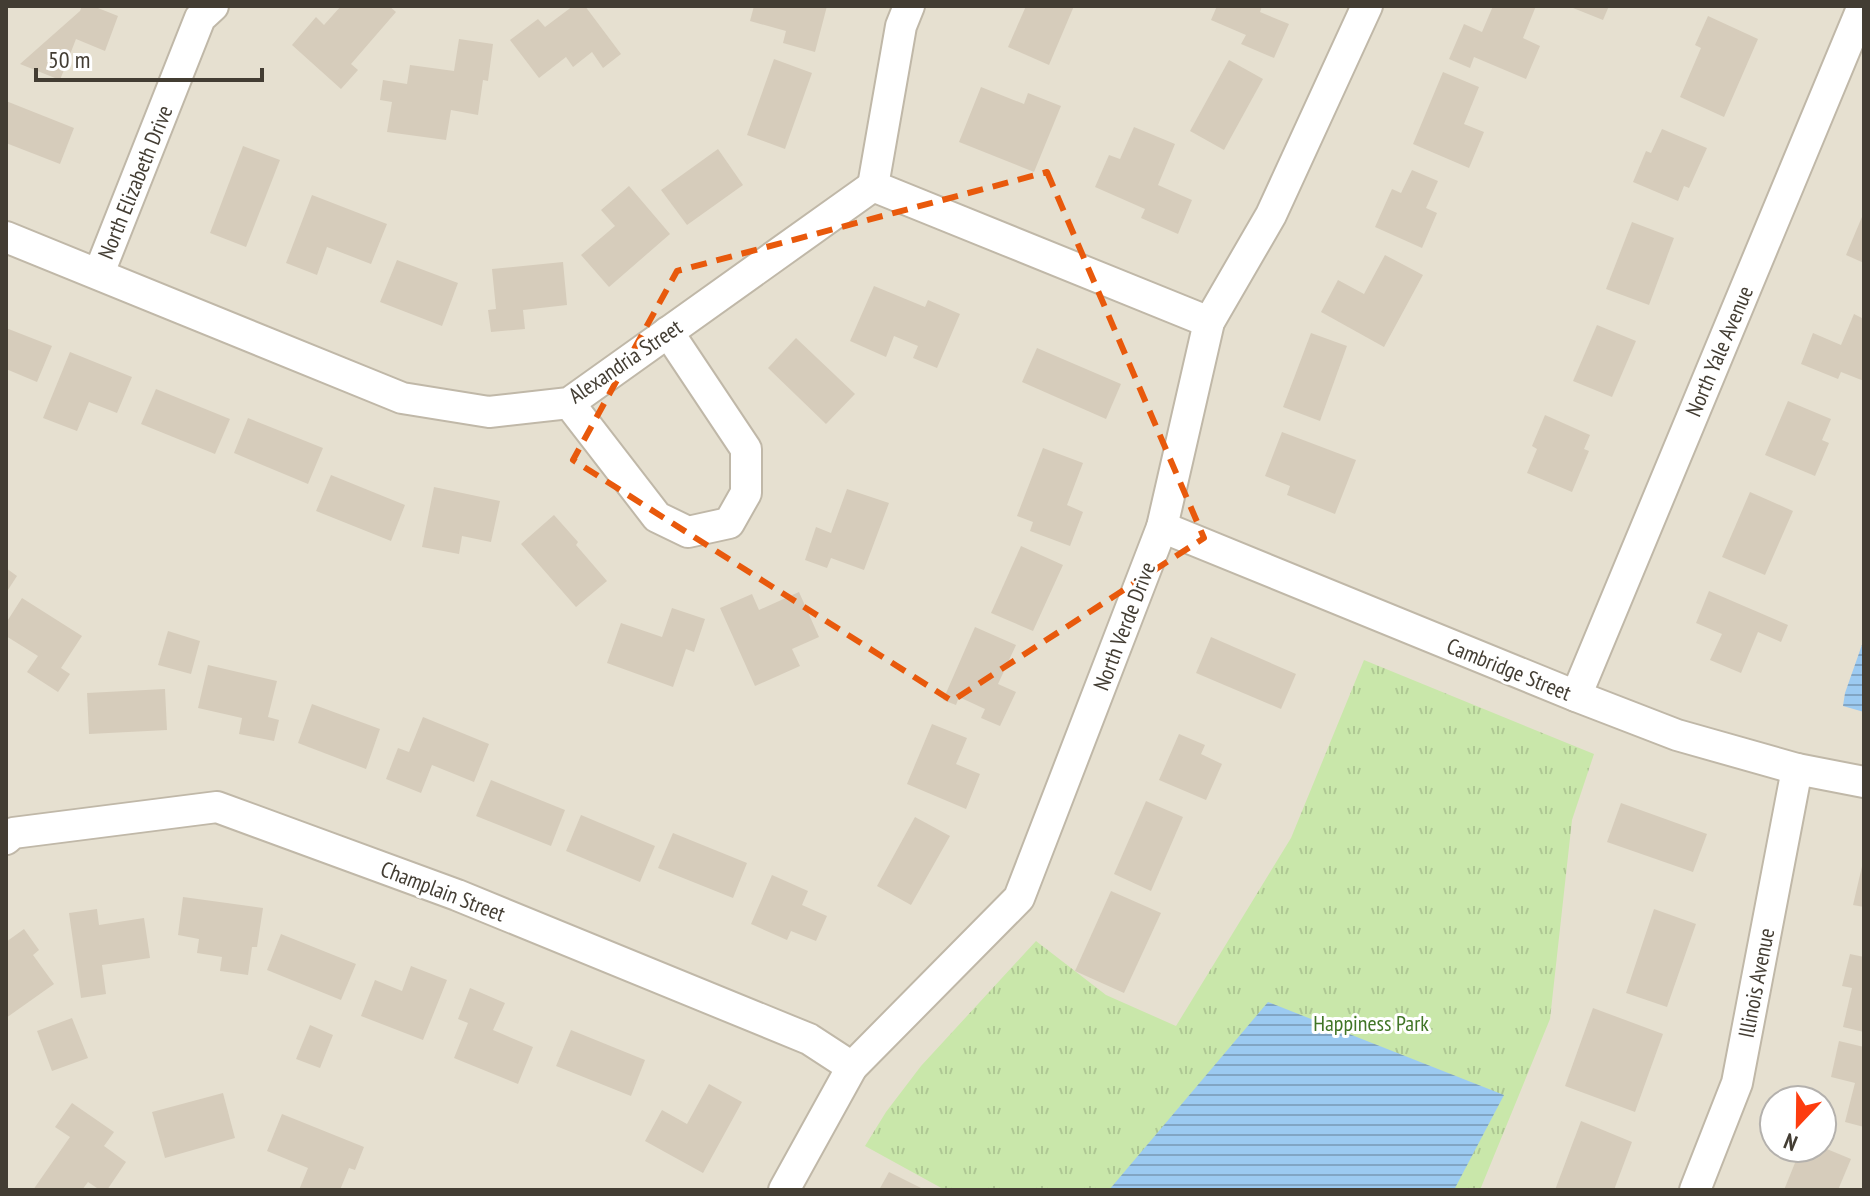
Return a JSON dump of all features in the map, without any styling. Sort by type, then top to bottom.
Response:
[{"type":"street","name":"North Elizabeth Drive","points":[[99,273],[200,18],[213,6]]},
{"type":"street","points":[[909,6],[901,26],[873,186],[1209,322]]},
{"type":"street","name":"North Verde Drive","points":[[784,1190],[852,1067],[1019,898],[1162,527],[1209,322],[1271,215],[1367,6]]},
{"type":"street","name":"North Yale Avenue","points":[[1576,696],[1863,6]]},
{"type":"street","name":"Alexandria Street","points":[[6,237],[402,398],[489,412],[569,403],[873,186]]},
{"type":"street","points":[[569,403],[657,517],[688,532],[729,523],[746,493],[746,449],[668,332]]},
{"type":"street","name":"Cambridge Street","points":[[1162,527],[1677,735],[1797,769],[1864,782]]},
{"type":"street","name":"Illinois Avenue","points":[[1695,1190],[1737,1083],[1797,769]]},
{"type":"street","name":"Champlain Street","points":[[8,830],[217,807],[457,895],[809,1039],[852,1067]]},
{"type":"highlighted area","points":[[1047,172],[1204,538],[952,701],[573,460],[677,271]]},
{"type":"shaded area","points":[[6,6],[1864,6],[1864,1190],[6,1190]]},
{"type":"green space","name":"Happiness Park","points":[[1364,660],[1594,754],[1572,820],[1550,1019],[1480,1190],[945,1190],[865,1146],[921,1066],[1036,941],[1106,995],[1176,1026],[1291,838]]},
{"type":"water","points":[[1864,639],[1864,712],[1843,706]]},
{"type":"water","points":[[1268,1002],[1504,1095],[1454,1190],[1109,1190]]},
{"type":"building","points":[[82,6],[93,6],[118,16],[105,51],[76,39],[60,80],[20,64],[80,11]]},
{"type":"building","points":[[341,6],[389,6],[396,12],[351,64],[358,70],[341,89],[292,45],[316,17],[324,25]]},
{"type":"building","points":[[573,6],[585,6],[621,54],[603,68],[592,52],[573,67],[566,57],[539,78],[510,40],[538,19],[545,27]]},
{"type":"building","points":[[754,6],[827,6],[815,52],[783,43],[786,31],[750,21]]},
{"type":"building","points":[[1026,6],[1074,6],[1049,65],[1008,47]]},
{"type":"building","points":[[1217,6],[1262,6],[1260,12],[1289,24],[1274,58],[1241,44],[1246,35],[1211,20]]},
{"type":"building","points":[[1493,6],[1536,6],[1523,38],[1540,46],[1526,79],[1474,57],[1470,68],[1449,59],[1464,24],[1482,32]]},
{"type":"building","points":[[1568,6],[1609,6],[1603,20]]},
{"type":"building","points":[[1708,16],[1758,39],[1724,117],[1680,97],[1701,48],[1695,45]]},
{"type":"building","points":[[459,39],[493,44],[488,81],[483,80],[478,115],[451,110],[446,140],[387,132],[392,102],[380,100],[383,80],[407,84],[410,65],[454,71]]},
{"type":"building","points":[[774,59],[812,73],[785,149],[747,135]]},
{"type":"building","points":[[1229,60],[1263,79],[1224,150],[1190,131]]},
{"type":"building","points":[[1443,72],[1479,87],[1464,124],[1484,132],[1469,168],[1413,144]]},
{"type":"building","points":[[981,87],[1024,104],[1028,93],[1061,106],[1034,172],[959,142]]},
{"type":"building","points":[[6,101],[74,128],[60,164],[6,143]]},
{"type":"building","points":[[1134,127],[1175,144],[1158,185],[1192,200],[1178,234],[1141,218],[1145,209],[1095,187],[1109,155],[1120,159]]},
{"type":"building","points":[[1662,129],[1707,148],[1689,188],[1684,186],[1678,201],[1633,182],[1646,151],[1651,153]]},
{"type":"building","points":[[243,146],[280,160],[246,247],[210,233]]},
{"type":"building","points":[[718,149],[743,185],[687,225],[661,190]]},
{"type":"building","points":[[1412,170],[1438,181],[1426,208],[1437,213],[1422,248],[1375,227],[1392,189],[1401,193]]},
{"type":"building","points":[[629,186],[670,234],[609,287],[581,255],[615,226],[601,210]]},
{"type":"building","points":[[312,195],[387,224],[371,264],[327,247],[317,275],[286,263]]},
{"type":"building","points":[[1864,212],[1864,263],[1846,255]]},
{"type":"building","points":[[1632,222],[1674,238],[1649,305],[1606,289]]},
{"type":"building","points":[[1385,255],[1423,275],[1384,347],[1321,312],[1338,280],[1364,294]]},
{"type":"building","points":[[397,260],[458,283],[442,326],[380,302]]},
{"type":"building","points":[[563,262],[567,305],[523,310],[525,329],[491,332],[488,310],[496,309],[492,269]]},
{"type":"building","points":[[874,286],[925,307],[928,300],[960,314],[937,368],[913,358],[918,346],[894,336],[886,357],[850,341]]},
{"type":"building","points":[[1854,314],[1864,319],[1864,381],[1841,372],[1838,379],[1801,364],[1813,333],[1841,345]]},
{"type":"building","points":[[1597,325],[1636,341],[1612,397],[1573,381]]},
{"type":"building","points":[[6,328],[52,346],[37,382],[6,369]]},
{"type":"building","points":[[1311,333],[1347,346],[1320,421],[1283,407]]},
{"type":"building","points":[[796,338],[855,394],[826,424],[768,368]]},
{"type":"building","points":[[1037,348],[1121,384],[1106,419],[1022,382]]},
{"type":"building","points":[[70,352],[132,377],[117,413],[89,402],[77,431],[43,418]]},
{"type":"building","points":[[156,389],[230,419],[215,454],[141,424]]},
{"type":"building","points":[[1788,401],[1831,419],[1822,440],[1829,443],[1815,476],[1765,455]]},
{"type":"building","points":[[1545,415],[1590,435],[1584,449],[1589,451],[1572,492],[1527,473],[1537,449],[1532,446]]},
{"type":"building","points":[[248,418],[323,448],[308,484],[234,453]]},
{"type":"building","points":[[1282,432],[1356,460],[1335,514],[1287,495],[1290,486],[1265,476]]},
{"type":"building","points":[[1043,448],[1083,463],[1067,505],[1083,512],[1070,546],[1030,531],[1033,522],[1017,516]]},
{"type":"building","points":[[331,475],[405,505],[391,541],[316,511]]},
{"type":"building","points":[[434,487],[500,501],[491,542],[462,536],[459,554],[422,547]]},
{"type":"building","points":[[847,489],[889,503],[864,570],[831,558],[827,568],[805,560],[816,527],[831,533]]},
{"type":"building","points":[[1750,492],[1793,511],[1765,575],[1722,557]]},
{"type":"building","points":[[554,515],[607,581],[576,607],[521,544]]},
{"type":"building","points":[[1021,546],[1063,565],[1033,631],[991,613]]},
{"type":"building","points":[[6,568],[17,576],[6,593]]},
{"type":"building","points":[[1709,591],[1788,625],[1781,642],[1758,632],[1741,673],[1710,660],[1722,634],[1696,623]]},
{"type":"building","points":[[799,592],[819,637],[792,649],[800,666],[755,686],[720,608],[752,594],[759,610]]},
{"type":"building","points":[[22,598],[82,636],[61,668],[70,674],[58,692],[27,672],[38,656],[6,636],[6,623]]},
{"type":"building","points":[[672,608],[705,619],[694,652],[686,649],[673,687],[607,663],[621,623],[662,637]]},
{"type":"building","points":[[975,627],[1016,645],[998,684],[1016,692],[1000,726],[981,718],[985,709],[959,697],[956,705],[943,700]]},
{"type":"building","points":[[168,631],[200,641],[191,674],[158,665]]},
{"type":"building","points":[[1211,637],[1296,674],[1281,709],[1196,673]]},
{"type":"building","points":[[208,665],[277,681],[268,717],[279,720],[274,741],[239,734],[242,718],[198,708]]},
{"type":"building","points":[[165,689],[167,730],[89,734],[87,693]]},
{"type":"building","points":[[312,704],[380,729],[366,769],[298,743]]},
{"type":"building","points":[[423,717],[489,744],[474,782],[432,765],[421,793],[386,779],[398,748],[409,752]]},
{"type":"building","points":[[932,724],[967,738],[956,764],[980,774],[966,809],[907,784]]},
{"type":"building","points":[[1179,734],[1205,745],[1201,754],[1222,764],[1206,800],[1159,780]]},
{"type":"building","points":[[491,780],[565,810],[551,846],[476,816]]},
{"type":"building","points":[[1146,801],[1183,817],[1151,891],[1114,874]]},
{"type":"building","points":[[1621,803],[1707,834],[1693,872],[1607,842]]},
{"type":"building","points":[[581,815],[655,846],[640,882],[566,851]]},
{"type":"building","points":[[915,817],[950,836],[911,905],[877,886]]},
{"type":"building","points":[[673,833],[747,863],[733,898],[658,868]]},
{"type":"building","points":[[1864,862],[1864,907],[1853,905]]},
{"type":"building","points":[[772,875],[808,891],[802,905],[827,916],[816,941],[791,931],[787,940],[751,924]]},
{"type":"building","points":[[1111,891],[1161,913],[1124,993],[1075,971]]},
{"type":"building","points":[[183,897],[263,908],[257,947],[252,947],[248,975],[220,971],[222,957],[197,953],[199,939],[178,935]]},
{"type":"building","points":[[97,909],[99,925],[144,918],[150,958],[102,965],[106,994],[81,998],[69,913]]},
{"type":"building","points":[[1654,909],[1696,924],[1667,1007],[1626,993]]},
{"type":"building","points":[[24,929],[39,950],[33,955],[54,984],[6,1018],[6,942]]},
{"type":"building","points":[[281,934],[356,964],[341,1000],[267,970]]},
{"type":"building","points":[[1850,954],[1864,957],[1864,1032],[1843,1027],[1852,988],[1842,986]]},
{"type":"building","points":[[411,966],[447,980],[423,1040],[361,1016],[375,980],[402,991]]},
{"type":"building","points":[[470,988],[505,1003],[493,1030],[533,1047],[518,1084],[454,1058],[468,1023],[458,1019]]},
{"type":"building","points":[[1593,1008],[1663,1034],[1635,1112],[1565,1086]]},
{"type":"building","points":[[72,1018],[88,1058],[52,1071],[37,1031]]},
{"type":"building","points":[[310,1025],[333,1035],[320,1068],[296,1059]]},
{"type":"building","points":[[571,1030],[645,1060],[631,1096],[556,1066]]},
{"type":"building","points":[[1839,1041],[1864,1047],[1864,1127],[1845,1122],[1855,1083],[1831,1077]]},
{"type":"building","points":[[709,1084],[742,1102],[703,1173],[645,1141],[662,1110],[687,1124]]},
{"type":"building","points":[[223,1093],[235,1138],[165,1158],[152,1112]]},
{"type":"building","points":[[72,1103],[114,1132],[104,1146],[126,1162],[107,1190],[100,1190],[88,1182],[82,1190],[33,1190],[70,1137],[55,1127]]},
{"type":"building","points":[[282,1114],[364,1147],[355,1170],[349,1168],[340,1190],[299,1190],[308,1168],[267,1151]]},
{"type":"building","points":[[1581,1121],[1632,1142],[1614,1190],[1555,1190]]},
{"type":"building","points":[[1838,1154],[1851,1159],[1838,1190],[1784,1190],[1795,1164],[1838,1164]]},
{"type":"building","points":[[889,1172],[925,1190],[879,1190]]}]
